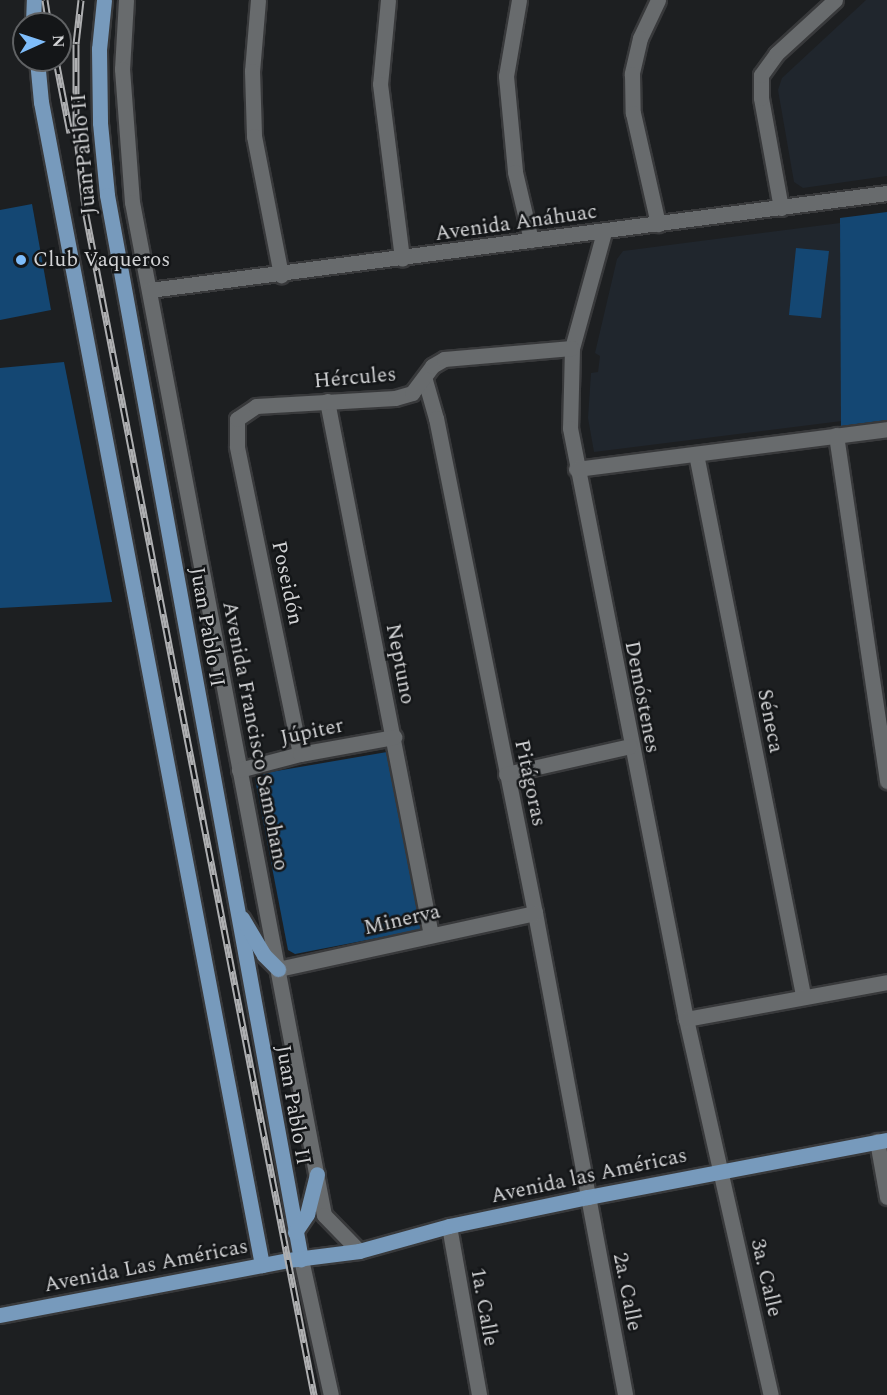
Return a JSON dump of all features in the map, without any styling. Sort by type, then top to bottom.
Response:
[{"type":"main road","name":"Juan Pablo II","points":[[104,0],[99,102],[106,195],[234,904],[301,1259]]},
{"type":"main road","name":"Juan Pablo II","points":[[39,72],[45,123],[205,949],[262,1265]]},
{"type":"main road","points":[[234,904],[264,955],[278,969]]},
{"type":"main road","name":"Avenida las Américas","points":[[301,1259],[359,1251],[448,1226],[720,1170],[882,1140]]},
{"type":"main road","points":[[295,1232],[307,1214],[317,1174]]},
{"type":"main road","name":"Avenida Las Américas","points":[[0,1315],[301,1259]]},
{"type":"street","name":"Avenida Francisco Samohano","points":[[126,0],[122,69],[127,155],[239,770],[328,1222],[359,1251]]},
{"type":"street","points":[[258,0],[252,71],[254,136],[281,275]]},
{"type":"street","points":[[388,0],[380,84],[402,259]]},
{"type":"street","points":[[519,0],[507,76],[515,172],[531,240]]},
{"type":"street","points":[[658,0],[640,38],[632,74],[633,113],[658,224]]},
{"type":"street","points":[[781,208],[761,98],[761,75],[776,54],[835,0]]},
{"type":"street","name":"Avenida Anáhuac","points":[[150,290],[281,275],[887,194]]},
{"type":"street","name":"Demóstenes","points":[[604,232],[572,348],[570,428],[630,746],[686,1019],[720,1170]]},
{"type":"street","name":"Hércules","points":[[237,419],[256,406],[395,398],[412,393],[425,380],[432,366],[444,359],[572,348]]},
{"type":"street","name":"Pitágoras","points":[[425,380],[436,418],[535,913],[588,1197]]},
{"type":"street","name":"Neptuno","points":[[327,402],[431,935]]},
{"type":"street","name":"Poseidón","points":[[237,419],[237,446],[300,754]]},
{"type":"street","points":[[576,469],[887,429]]},
{"type":"street","points":[[836,435],[887,780]]},
{"type":"street","name":"Séneca","points":[[696,454],[803,995]]},
{"type":"street","name":"Júpiter","points":[[239,770],[300,754],[394,737]]},
{"type":"street","points":[[506,774],[630,746]]},
{"type":"street","name":"Minerva","points":[[278,969],[535,913]]},
{"type":"street","points":[[686,1019],[803,995],[887,982]]},
{"type":"street","points":[[882,1140],[887,1197]]},
{"type":"street","name":"3a. Calle","points":[[720,1170],[771,1395]]},
{"type":"street","name":"2a. Calle","points":[[588,1197],[626,1395]]},
{"type":"street","name":"1a. Calle","points":[[448,1226],[479,1395]]},
{"type":"street","points":[[301,1259],[331,1395]]},
{"type":"shaded area","points":[[866,0],[887,0],[887,176],[803,188],[794,182],[778,90],[782,78]]},
{"type":"shaded area","name":"Club Vaqueros","points":[[32,204],[51,310],[0,320],[0,210]]},
{"type":"shaded area","points":[[887,212],[887,420],[841,426],[840,218]]},
{"type":"shaded area","points":[[840,223],[842,421],[594,452],[588,418],[591,373],[598,372],[600,356],[595,353],[617,259],[623,251]]},
{"type":"shaded area","points":[[796,248],[829,251],[821,318],[789,315]]},
{"type":"shaded area","points":[[64,362],[112,602],[0,608],[0,368]]},
{"type":"shaded area","points":[[387,752],[392,756],[424,929],[295,954],[288,950],[255,779],[259,774]]},
{"type":"railway","points":[[45,0],[47,12]]},
{"type":"railway","points":[[81,0],[76,44],[76,129],[86,215],[314,1395]]},
{"type":"railway","points":[[58,72],[70,133]]},
{"type":"place","name":"Club Vaqueros","points":[[21,260]]}]
